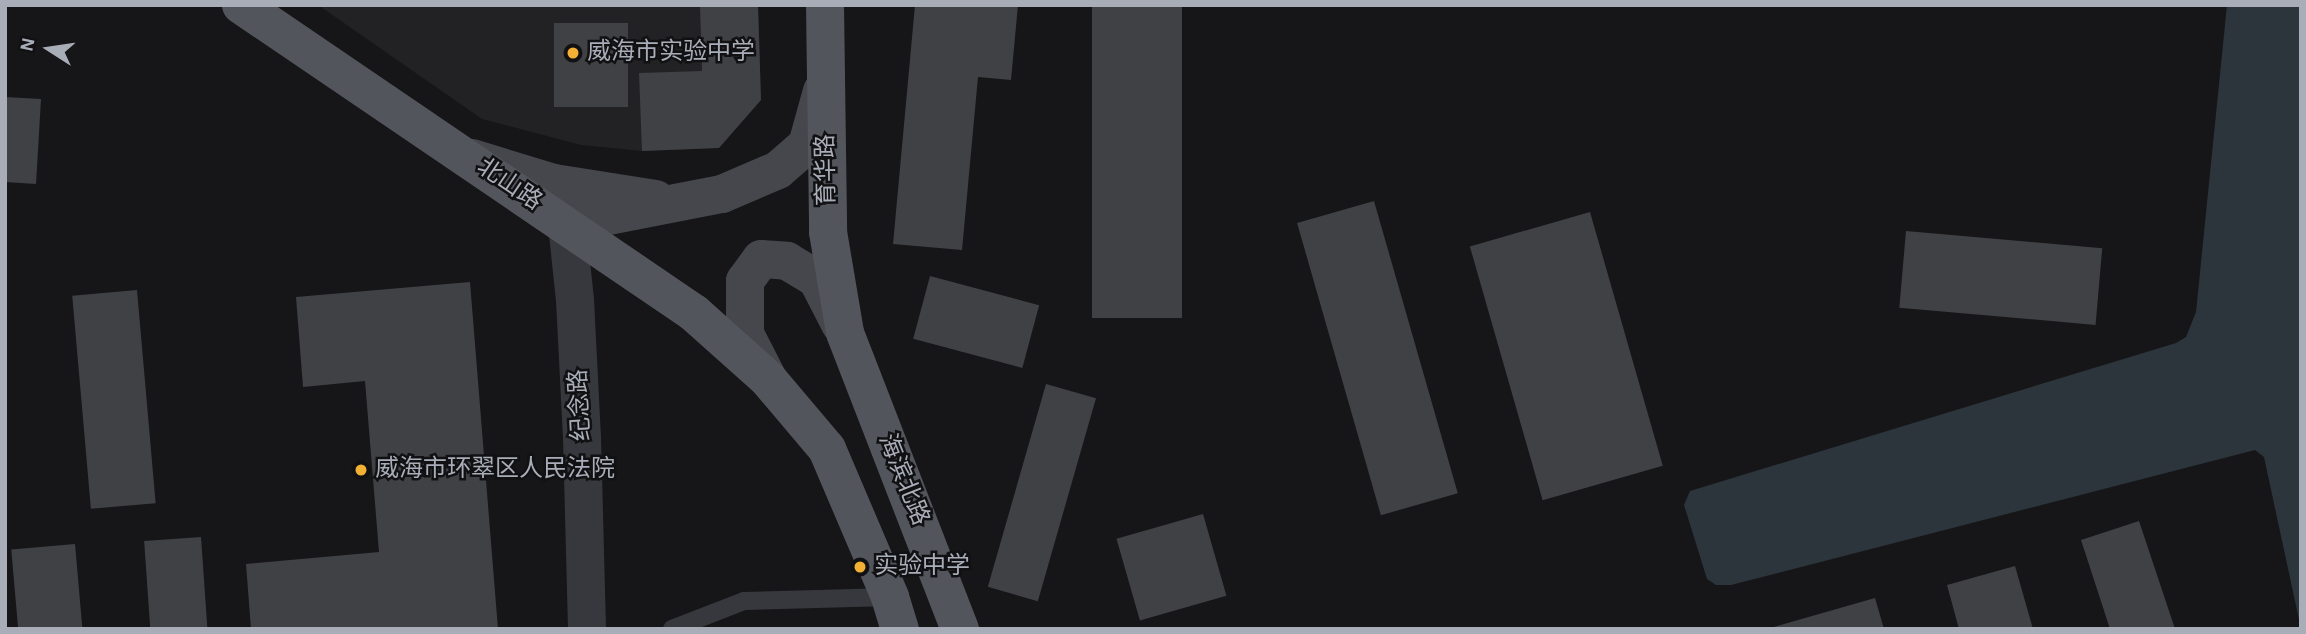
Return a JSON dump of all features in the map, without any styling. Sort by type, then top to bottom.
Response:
[{"type":"main road","name":"北山路","points":[[241,5],[467,156],[694,313],[767,377]]},
{"type":"main road","name":"育华路","points":[[825,5],[828,232],[845,332]]},
{"type":"main road","points":[[567,224],[683,204],[722,194],[778,170],[807,145],[826,78]]},
{"type":"main road","points":[[467,156],[554,183],[683,204]]},
{"type":"main road","points":[[845,332],[817,279],[787,261],[761,259],[745,281],[745,334],[767,377],[827,449],[895,613]]},
{"type":"main road","name":"海滨北路","points":[[845,332],[960,629]]},
{"type":"street","name":"纪念路","points":[[567,224],[575,300],[582,438],[587,629]]},
{"type":"lane","points":[[672,629],[744,601],[895,613]]},
{"type":"shaded area","name":"威海市实验中学","points":[[318,5],[758,5],[761,100],[719,148],[642,151],[581,145],[482,119]]},
{"type":"shaded area","points":[[2227,5],[2301,5],[2301,629],[2264,457],[2255,450],[1731,585],[1716,585],[1707,579],[1684,505],[1690,491],[2176,343],[2186,337],[2196,312]]},
{"type":"building","points":[[700,5],[758,5],[761,100],[719,148],[642,151],[639,73],[702,71]]},
{"type":"building","points":[[915,5],[1018,5],[1011,80],[978,77],[962,250],[893,244]]},
{"type":"building","points":[[1092,5],[1182,5],[1182,318],[1092,318]]},
{"type":"building","points":[[554,23],[628,23],[628,107],[554,107]]},
{"type":"building","points":[[5,97],[41,99],[36,184],[5,182]]},
{"type":"building","points":[[1374,201],[1458,493],[1381,515],[1297,223]]},
{"type":"building","points":[[1590,212],[1663,466],[1543,500],[1470,246]]},
{"type":"building","points":[[1906,231],[2102,248],[2096,325],[1899,308]]},
{"type":"building","points":[[930,276],[1039,305],[1022,368],[913,339]]},
{"type":"building","points":[[470,282],[498,629],[251,629],[246,564],[379,552],[365,381],[303,387],[296,297]]},
{"type":"building","points":[[137,290],[156,503],[91,509],[72,296]]},
{"type":"building","points":[[1046,384],[1096,398],[1038,601],[988,587]]},
{"type":"building","points":[[1203,514],[1226,596],[1140,621],[1116,539]]},
{"type":"building","points":[[2139,521],[2175,629],[2110,629],[2081,540]]},
{"type":"building","points":[[201,537],[207,629],[150,629],[144,541]]},
{"type":"building","points":[[75,544],[82,629],[18,629],[11,550]]},
{"type":"building","points":[[2015,566],[2033,629],[1959,629],[1947,585]]},
{"type":"building","points":[[1875,598],[1884,629],[1770,629],[1770,628]]},
{"type":"place","name":"威海市实验中学","points":[[573,53]]},
{"type":"place","name":"威海市环翠区人民法院","points":[[361,470]]},
{"type":"place","name":"实验中学","points":[[860,567]]}]
